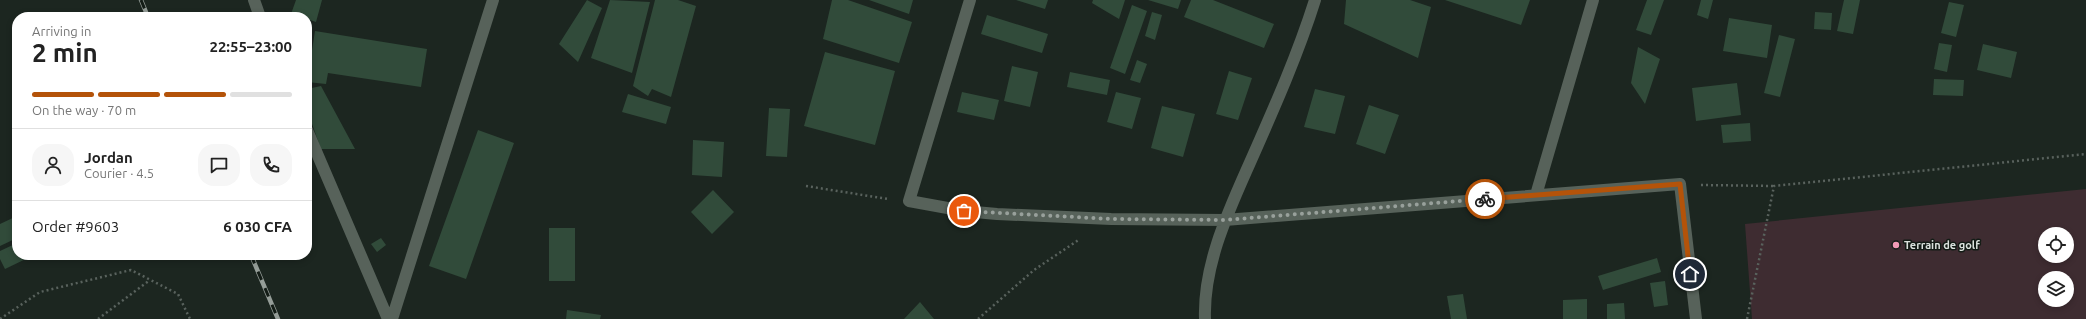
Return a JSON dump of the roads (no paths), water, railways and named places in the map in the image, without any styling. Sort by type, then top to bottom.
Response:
[{"type":"street","points":[[254,0],[258,12]]},
{"type":"street","points":[[392,319],[493,0]]},
{"type":"street","points":[[970,0],[909,201],[984,213],[1111,219],[1225,220],[1680,184],[1696,319]]},
{"type":"street","points":[[1205,319],[1204,303],[1211,269],[1225,220],[1288,75],[1315,0]]},
{"type":"street","points":[[1536,195],[1593,0]]},
{"type":"street","points":[[312,142],[388,319]]},
{"type":"railway","points":[[141,0],[146,12]]},
{"type":"railway","points":[[253,260],[278,319]]},
{"type":"place","name":"Terrain de golf","points":[[1896,245]]}]
